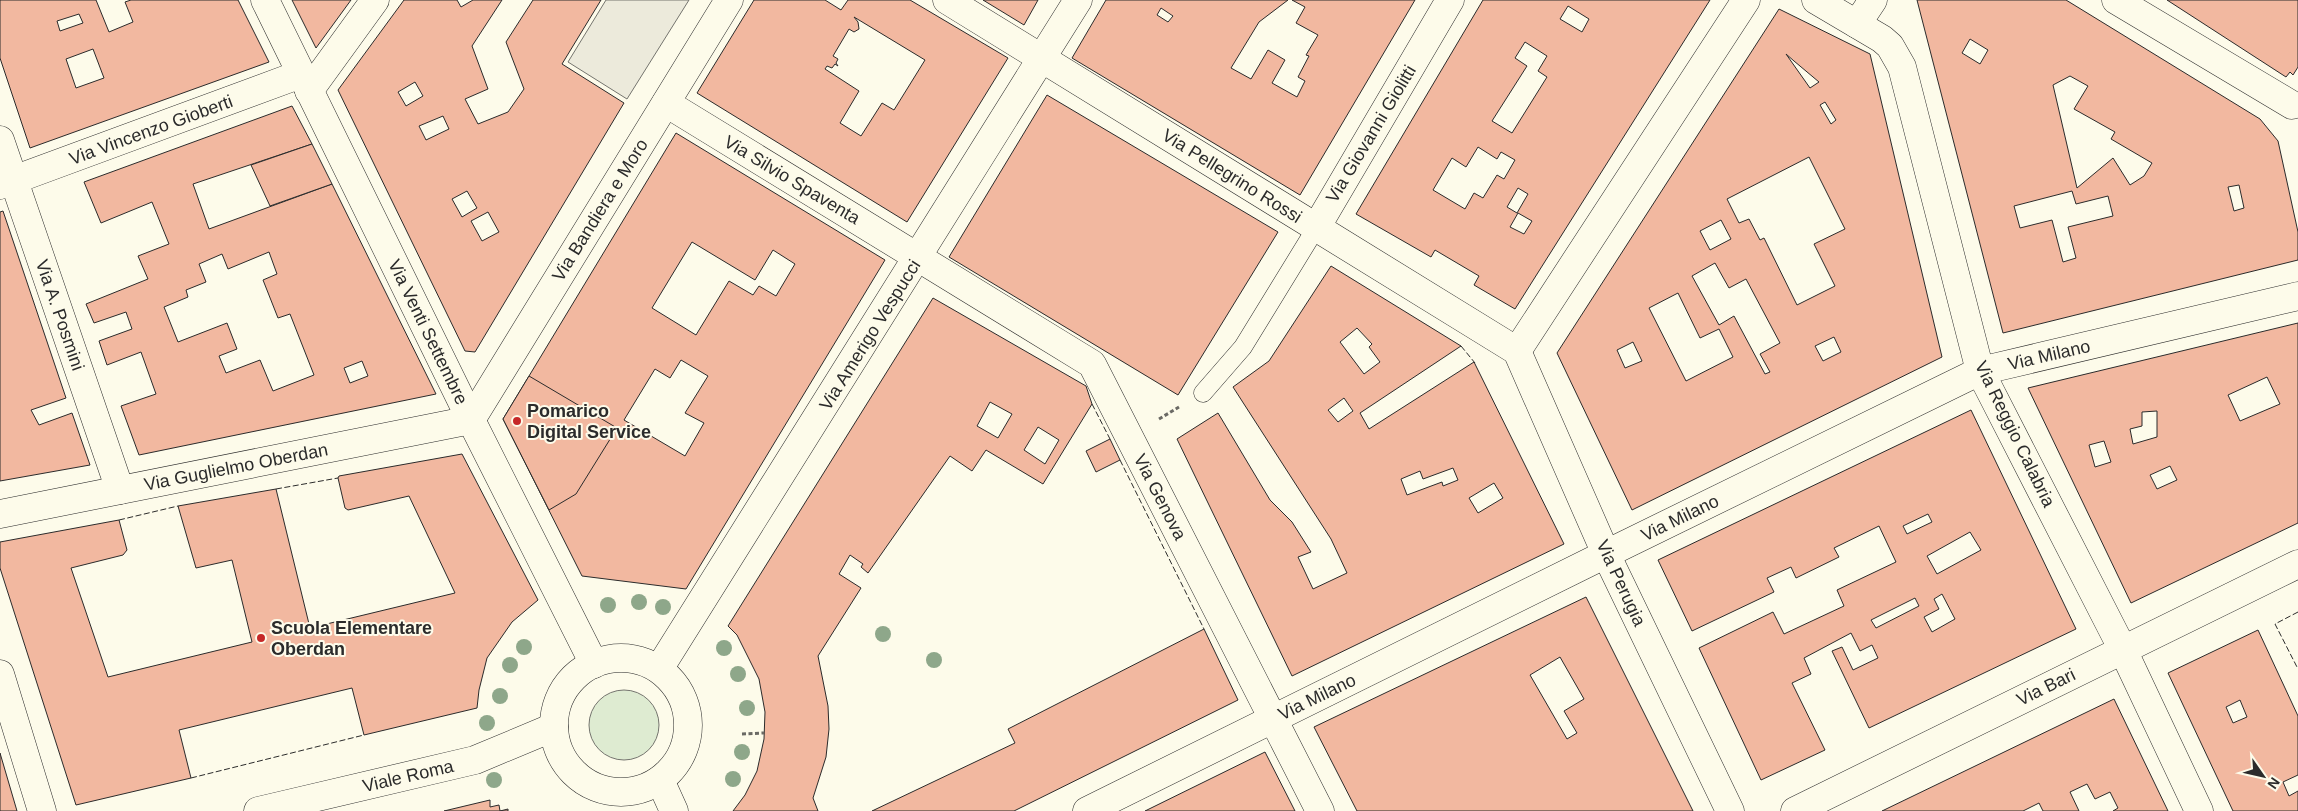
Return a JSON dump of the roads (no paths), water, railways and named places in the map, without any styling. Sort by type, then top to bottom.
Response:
[{"type":"street","name":"Via Venti Settembre","points":[[265,0],[471,420],[594,664]]},
{"type":"street","points":[[305,82],[375,0]]},
{"type":"street","name":"Via Bandiera e Moro","points":[[471,420],[729,0]]},
{"type":"street","name":"Via Pellegrino Rossi","points":[[947,0],[1518,351]]},
{"type":"street","name":"Via Amerigo Vespucci","points":[[660,669],[1078,0]]},
{"type":"street","name":"Via Giovanni Giolitti","points":[[1316,228],[1450,0]]},
{"type":"street","points":[[1518,351],[1746,0]]},
{"type":"street","name":"Via Reggio Calabria","points":[[1816,0],[1858,24],[1890,46],[1902,67],[1980,371],[2123,650],[2199,811]]},
{"type":"street","points":[[1858,24],[1873,0]]},
{"type":"street","points":[[2116,0],[2296,109]]},
{"type":"street","name":"Via Vincenzo Gioberti","points":[[7,183],[305,82]]},
{"type":"street","name":"Via Silvio Spaventa","points":[[666,103],[919,257]]},
{"type":"street","name":"Via A. Posmini","points":[[0,140],[7,183],[120,490]]},
{"type":"street","name":"Via Genova","points":[[919,257],[1092,364],[1320,811]]},
{"type":"street","name":"Via Milano","points":[[1088,811],[1980,371],[2298,296]]},
{"type":"street","name":"Via Perugia","points":[[1518,351],[1606,554],[1730,811]]},
{"type":"street","name":"Via Guglielmo Oberdan","points":[[0,514],[471,420]]},
{"type":"street","name":"Via Bari","points":[[1794,811],[2298,564]]},
{"type":"street","points":[[616,658],[639,660],[660,669],[673,682],[682,697],[688,715],[688,734],[683,752],[674,768],[660,780],[642,790],[621,793],[600,789],[582,780],[567,766],[558,747],[554,727],[555,711],[569,683],[580,672],[594,664],[616,658]]},
{"type":"street","points":[[0,674],[42,811]]},
{"type":"street","name":"Viale Roma","points":[[258,811],[475,760],[554,727]]},
{"type":"street","points":[[660,780],[674,811]]},
{"type":"lane","name":"Via Giovanni Giolitti","points":[[1203,393],[1243,348],[1316,228]]},
{"type":"place","name":"Pomarico Digital Service","points":[[517,421]]},
{"type":"place","name":"Scuola Elementare Oberdan","points":[[261,638]]}]
